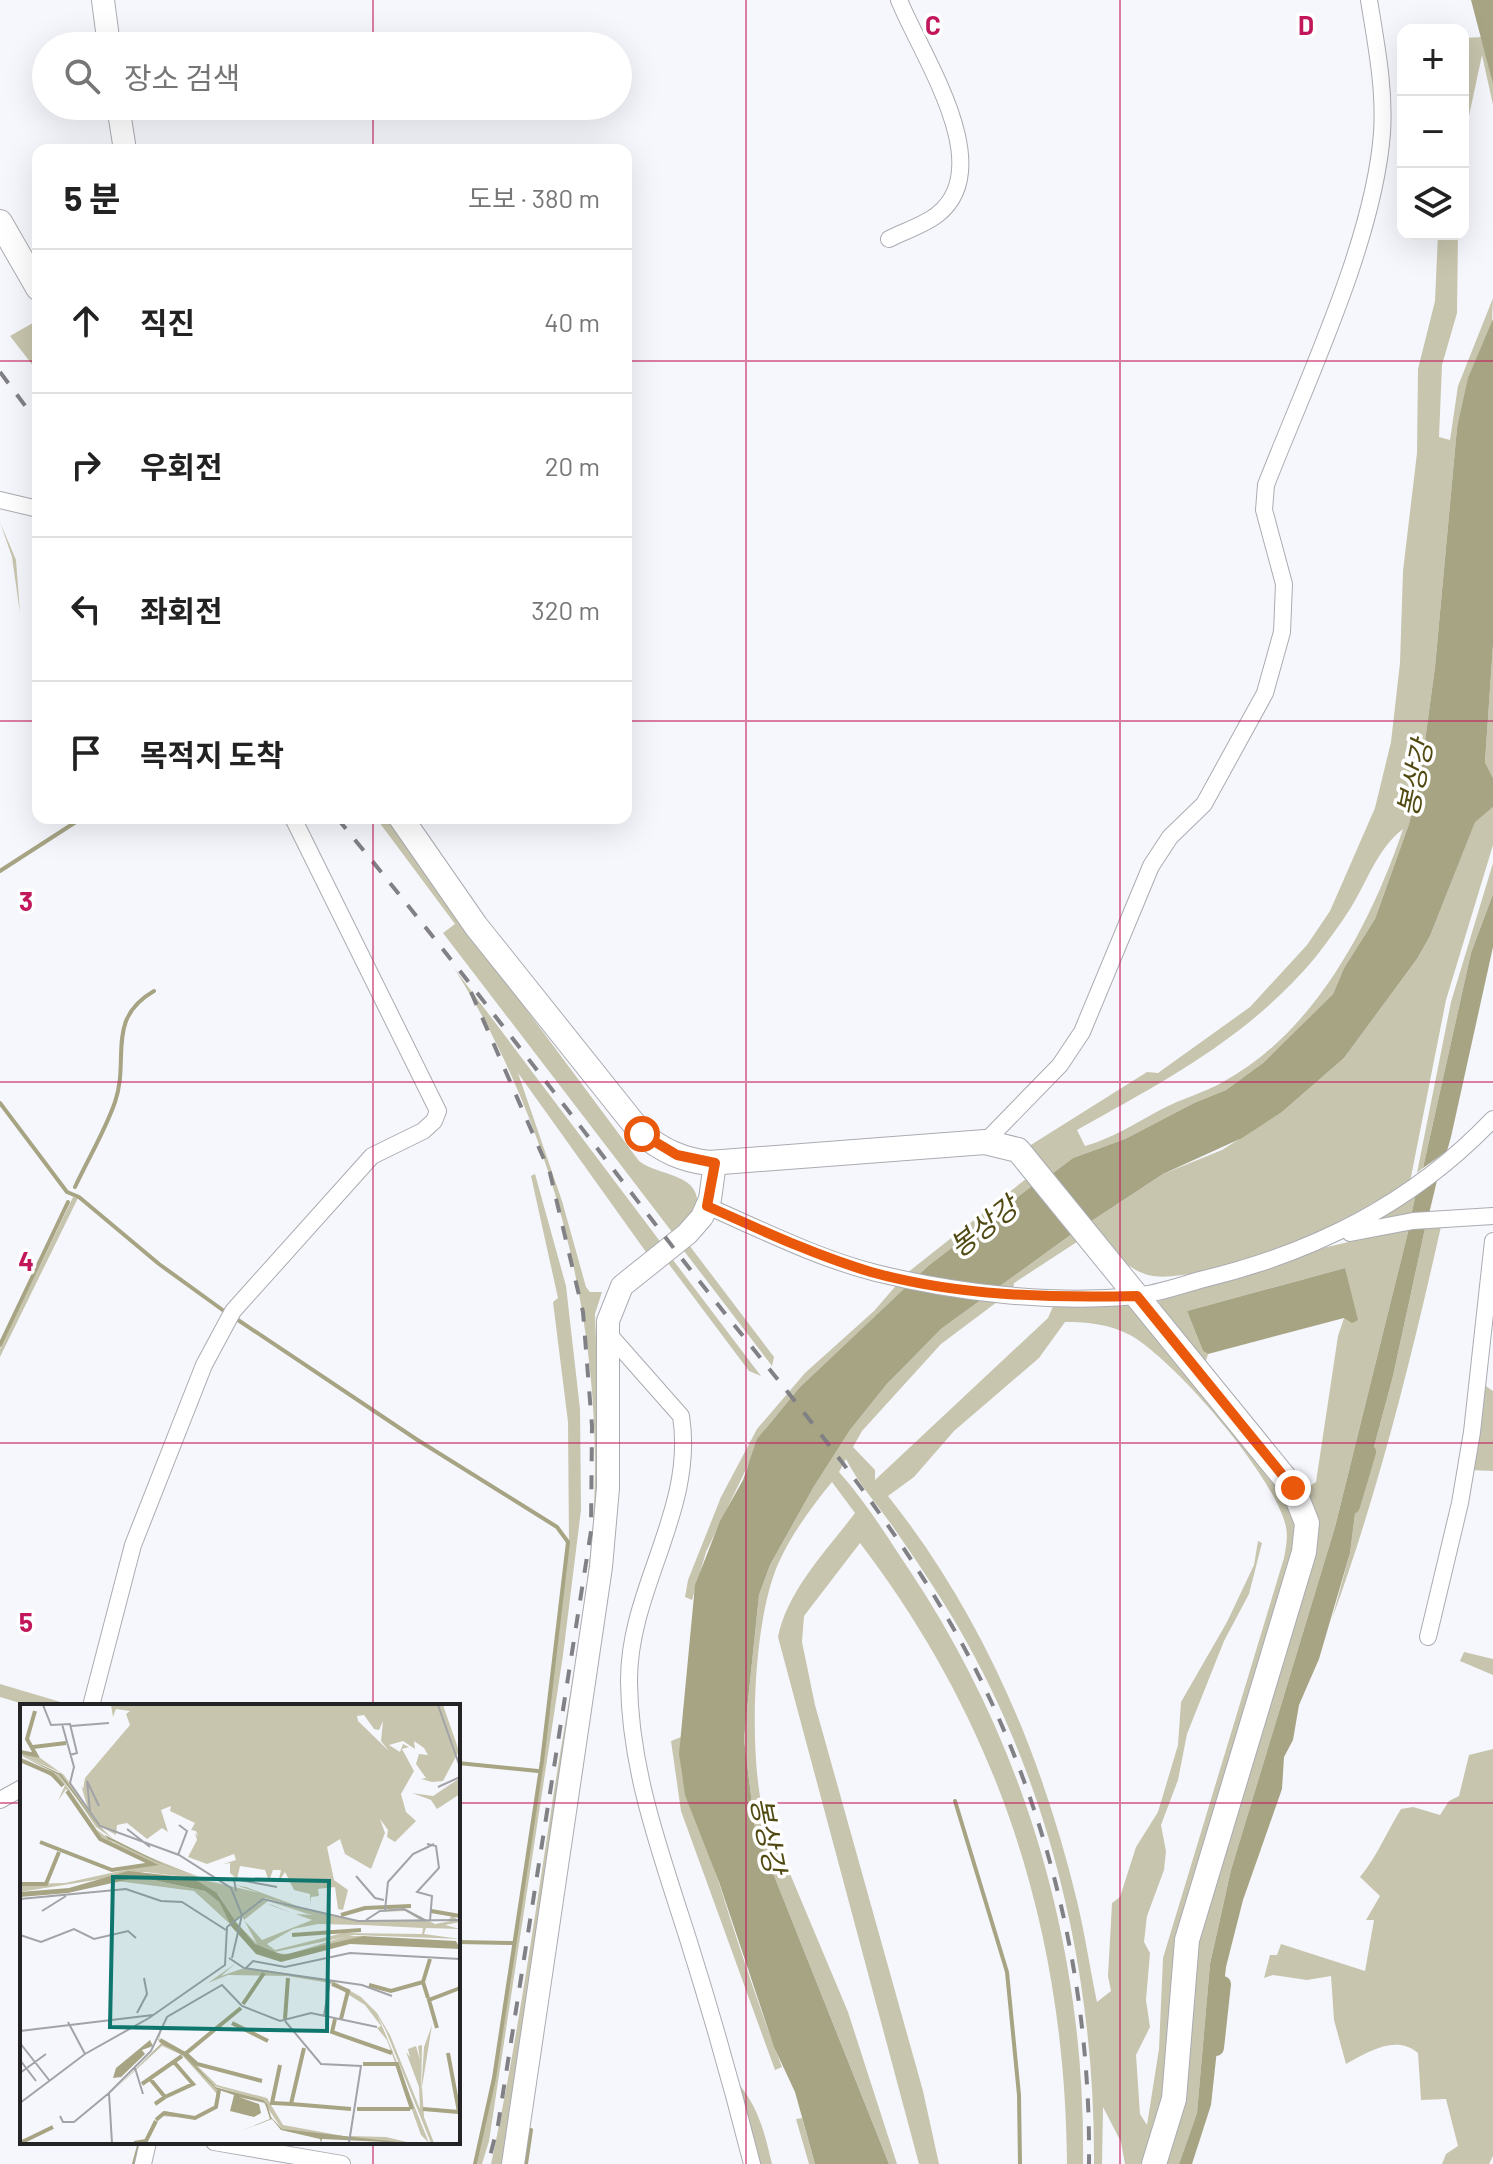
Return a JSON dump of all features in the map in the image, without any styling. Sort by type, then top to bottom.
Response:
[{"type":"main road","points":[[0,222],[32,278]]},
{"type":"main road","points":[[405,824],[476,926],[642,1134],[677,1155],[715,1163],[985,1142],[1009,1146],[1025,1156],[1287,1478],[1307,1523],[1304,1552],[1187,1940],[1181,1981],[1174,2099],[1154,2164]]},
{"type":"street","points":[[103,0],[107,32]]},
{"type":"street","points":[[889,239],[938,215],[961,184],[962,165],[953,119],[899,0]]},
{"type":"street","points":[[985,1142],[1060,1065],[1082,1032],[1151,866],[1170,837],[1204,804],[1265,693],[1282,632],[1284,584],[1264,510],[1266,485],[1349,271],[1371,196],[1382,134],[1381,71],[1369,0]]},
{"type":"street","points":[[120,120],[124,144]]},
{"type":"street","points":[[0,500],[32,508]]},
{"type":"street","points":[[92,1704],[138,1532],[204,1365],[233,1311],[372,1156],[423,1131],[434,1121],[438,1111],[296,824]]},
{"type":"street","points":[[1336,1236],[1413,1186],[1493,1119]]},
{"type":"street","points":[[513,2164],[601,1567],[608,1488],[606,1331],[622,1286],[687,1234],[707,1206],[715,1163]]},
{"type":"street","points":[[707,1206],[816,1254],[903,1279],[1004,1295],[1137,1296],[1233,1272],[1336,1236],[1413,1221],[1493,1216]]},
{"type":"street","points":[[1428,1637],[1460,1503],[1472,1432],[1493,1241]]},
{"type":"street","points":[[606,1331],[681,1416],[677,1501],[636,1620],[629,1679],[631,1737],[662,1867],[726,2066],[752,2164]]},
{"type":"street","points":[[0,1800],[20,1789]]},
{"type":"street","points":[[143,2164],[148,2144]]},
{"type":"street","points":[[226,2144],[342,2164]]},
{"type":"shaded area","points":[[1483,37],[1493,84],[1493,105],[1482,55],[1469,116],[1469,96],[1469,38]]},
{"type":"shaded area","points":[[1438,240],[1458,240],[1457,313],[1442,365],[1439,437],[1450,440],[1458,386],[1493,298],[1492,322],[1457,428],[1435,667],[1420,778],[1409,824],[1375,919],[1344,968],[1333,994],[1263,1063],[1226,1090],[1125,1139],[1073,1158],[1049,1176],[1026,1148],[1147,1072],[1158,1073],[1250,1007],[1307,945],[1330,911],[1375,808],[1391,742],[1400,663],[1403,571],[1417,453],[1418,369],[1435,301]],"holes":[[[1403,829],[1374,902],[1336,972],[1312,1005],[1256,1061],[1223,1082],[1085,1146],[1077,1130],[1203,1056],[1233,1035],[1288,987],[1332,935],[1379,856]]]},
{"type":"shaded area","points":[[32,323],[32,364],[10,336]]},
{"type":"shaded area","points":[[0,522],[16,560],[20,613],[12,557]]},
{"type":"shaded area","points":[[1493,645],[1493,778],[1485,762]]},
{"type":"shaded area","points":[[1493,807],[1493,845],[1446,1000],[1410,1182],[1308,1237],[1227,1267],[1160,1277],[1139,1272],[1122,1261],[1087,1224],[1163,1174],[1222,1150],[1282,1112],[1344,1058],[1417,959],[1430,936],[1475,821]]},
{"type":"shaded area","points":[[380,824],[396,824],[514,993],[639,1161],[678,1177],[693,1188],[697,1208],[672,1232],[443,933],[455,924]]},
{"type":"shaded area","points":[[1493,863],[1493,894],[1471,953],[1423,1168],[1417,1173],[1451,1002]]},
{"type":"shaded area","points":[[454,968],[662,1244],[646,1252],[518,1073],[562,1201],[586,1287],[590,1292],[602,1292],[595,1314],[600,1442],[598,1524],[504,2164],[491,2164],[517,2027],[581,1626],[593,1523],[595,1452],[591,1379],[581,1307],[566,1235],[546,1164],[490,1030]]},
{"type":"shaded area","points":[[535,1174],[566,1286],[580,1409],[581,1510],[563,1655],[489,2141],[482,2164],[477,2164],[495,2078],[543,1761],[569,1542],[568,1422],[553,1302],[558,1298],[531,1176]]},
{"type":"shaded area","points":[[1031,1175],[1037,1182],[928,1266],[799,1388],[766,1428],[706,1552],[692,1600],[685,1597],[688,1580],[721,1497],[757,1429],[805,1373],[874,1311],[907,1273]]},
{"type":"shaded area","points":[[1418,1184],[1411,1216],[1373,1224]]},
{"type":"shaded area","points":[[73,1197],[78,1198],[0,1357],[0,1349]]},
{"type":"shaded area","points":[[1442,1222],[1393,1422],[1365,1521],[1332,1619],[1350,1553],[1360,1475],[1371,1458],[1393,1376],[1426,1224]]},
{"type":"shaded area","points":[[1409,1228],[1335,1527],[1231,1870],[1210,1964],[1197,2113],[1179,2164],[1162,2164],[1186,1985],[1313,1524],[1156,1304],[1162,1298],[1327,1247]],"holes":[[[1345,1268],[1349,1319],[1344,1318],[1338,1336],[1316,1482],[1305,1489],[1206,1361],[1208,1354],[1203,1351],[1187,1311]]]},
{"type":"shaded area","points":[[1076,1231],[1083,1238],[1014,1283],[1013,1290],[941,1344],[862,1431],[853,1447],[875,1470],[875,1480],[1048,1318],[1054,1304],[1130,1300],[1293,1505],[1296,1534],[1169,2052],[1161,2102],[1142,2164],[1125,2164],[1121,2142],[1103,2107],[1102,2164],[1094,2164],[1086,2024],[1076,1954],[1062,1886],[1019,1752],[990,1687],[957,1625],[846,1459],[839,1472],[910,1571],[951,1638],[987,1708],[1017,1780],[1042,1854],[1074,2007],[1081,2085],[1083,2164],[1067,2164],[1063,2079],[1054,1996],[1038,1915],[1016,1836],[987,1760],[952,1686],[909,1613],[860,1543],[804,1616],[802,1642],[815,1705],[923,2091],[939,2164],[919,2164],[778,1637],[799,1587],[855,1513],[832,1482],[789,1542],[770,1589],[763,1618],[756,1684],[758,1781],[762,1807],[848,2012],[897,2164],[889,2164],[755,1828],[744,1739],[759,1595],[770,1565],[850,1430],[886,1385],[941,1329]],"holes":[[[1065,1322],[1090,1323],[1122,1331],[1149,1348],[1172,1369],[1244,1451],[1278,1506],[1287,1531],[1284,1558],[1163,1958],[1159,2049],[1147,2125],[1140,2114],[1136,2055],[1150,2027],[1146,2000],[1150,1953],[1144,1942],[1147,1916],[1164,1870],[1166,1851],[1161,1825],[1178,1780],[1187,1734],[1224,1641],[1249,1594],[1262,1543],[1258,1541],[1254,1565],[1227,1622],[1181,1702],[1178,1745],[1158,1812],[1136,1847],[1120,1897],[1112,1903],[1108,1976],[1111,1991],[1097,2002],[1080,1913],[1063,1847],[1027,1740],[980,1638],[922,1541],[888,1496],[914,1477],[954,1431],[1039,1358]]]},
{"type":"shaded area","points":[[686,1241],[774,1357],[772,1366],[681,1247]]},
{"type":"shaded area","points":[[670,1256],[761,1376],[749,1371],[665,1259]]},
{"type":"shaded area","points":[[1483,1384],[1493,1391],[1493,1471],[1470,1470]]},
{"type":"shaded area","points":[[1464,1652],[1493,1659],[1493,1675],[1460,1661]]},
{"type":"shaded area","points":[[0,1684],[67,1704],[23,1704],[0,1697]]},
{"type":"shaded area","points":[[681,1737],[680,1757],[686,1794],[782,2067],[775,2070],[681,1811],[671,1741]]},
{"type":"shaded area","points":[[1493,1749],[1493,2156],[1489,2164],[1442,2164],[1446,2154],[1458,2146],[1446,2099],[1421,2100],[1418,2053],[1401,2045],[1391,2045],[1346,2064],[1334,2020],[1331,1976],[1307,1980],[1273,1975],[1264,1978],[1270,1955],[1277,1955],[1281,1944],[1365,1971],[1374,1920],[1366,1920],[1380,1896],[1360,1877],[1401,1809],[1413,1807],[1440,1815],[1449,1801],[1459,1796],[1469,1755]]},
{"type":"shaded area","points":[[734,2079],[754,2108],[772,2164],[757,2164]]},
{"type":"shaded area","points":[[802,2118],[815,2164],[809,2164],[796,2119]]},
{"type":"water","points":[[1471,0],[1493,0],[1493,84]]},
{"type":"water","points":[[1493,319],[1493,645],[1485,762],[1493,778],[1493,807],[1475,822],[1430,936],[1417,959],[1344,1058],[1282,1112],[1242,1138],[1163,1174],[1087,1224],[1049,1176],[1073,1158],[1125,1139],[1226,1090],[1263,1063],[1333,994],[1344,968],[1375,919],[1409,824],[1420,778],[1435,667],[1457,428],[1468,378]]},
{"type":"water","points":[[1493,894],[1493,947],[1451,1137],[1447,1151],[1423,1168],[1471,953]]},
{"type":"water","points":[[1439,1172],[1429,1214],[1411,1216],[1418,1184]]},
{"type":"water","name":"봉상강","points":[[1037,1182],[1076,1231],[941,1329],[886,1385],[850,1430],[813,1488],[770,1565],[759,1595],[744,1739],[755,1828],[889,2164],[815,2164],[795,2092],[774,2047],[719,1882],[685,1795],[679,1754],[695,1585],[720,1521],[743,1480],[757,1439],[799,1388],[928,1266]]},
{"type":"water","points":[[1426,1224],[1393,1376],[1371,1458],[1360,1475],[1350,1553],[1319,1659],[1299,1705],[1293,1740],[1284,1757],[1282,1789],[1243,1900],[1226,1967],[1211,2105],[1192,2164],[1179,2164],[1197,2113],[1210,1964],[1231,1870],[1335,1527],[1409,1228]]},
{"type":"water","points":[[1345,1268],[1358,1320],[1352,1323],[1344,1318],[1208,1354],[1203,1351],[1187,1311]]},
{"type":"waterway","points":[[0,871],[73,824]]},
{"type":"waterway","points":[[75,1187],[115,1102],[124,1027],[129,1014],[154,991]]},
{"type":"waterway","points":[[0,1103],[67,1192],[79,1197],[159,1264],[224,1311]]},
{"type":"waterway","points":[[0,1345],[68,1202]]},
{"type":"waterway","points":[[238,1320],[416,1439],[557,1527],[568,1542],[542,1761],[494,2078],[475,2164]]},
{"type":"waterway","points":[[1352,1506],[1368,1452]]},
{"type":"waterway","points":[[460,1763],[538,1771]]},
{"type":"waterway","points":[[955,1801],[1007,1972],[1019,2095],[1020,2164]]},
{"type":"waterway","points":[[460,1942],[513,1943]]},
{"type":"waterway","points":[[1216,2048],[1223,1984]]},
{"type":"waterway","points":[[526,2164],[531,2130]]},
{"type":"waterway","points":[[134,2164],[139,2144]]},
{"type":"railway","points":[[0,372],[32,415]]},
{"type":"railway","points":[[342,824],[831,1448],[903,1548],[967,1653],[996,1712],[1021,1774],[1043,1837],[1060,1901],[1082,2031],[1088,2098],[1089,2164]]},
{"type":"railway","points":[[471,992],[550,1173],[583,1312],[592,1426],[591,1531],[498,2125],[488,2164]]},
{"type":"route","points":[[642,1134],[666,1151],[696,1161],[715,1163],[707,1206],[842,1263],[903,1279],[1004,1295],[1137,1296],[1293,1488]]}]
